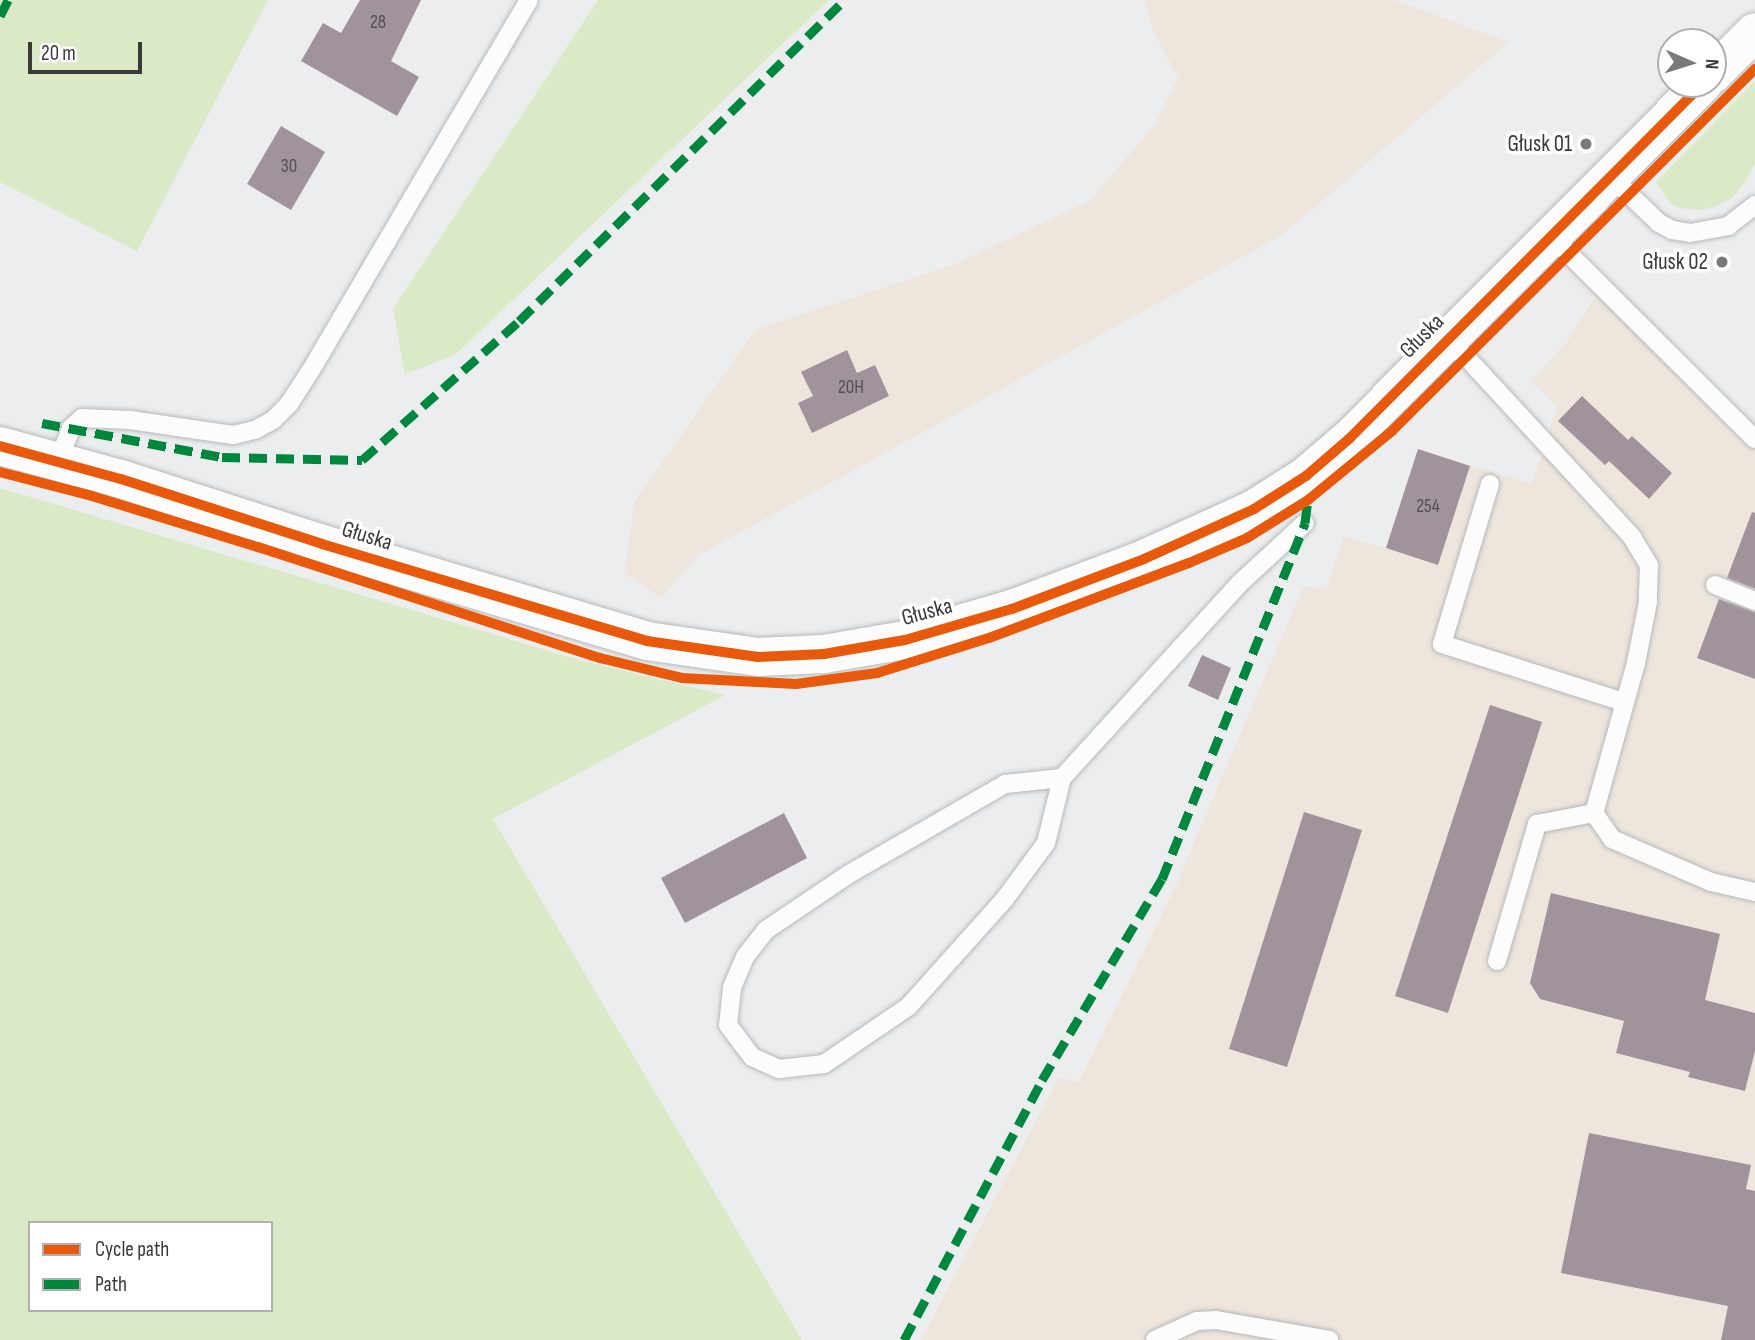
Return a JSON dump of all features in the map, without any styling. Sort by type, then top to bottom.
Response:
[{"type":"street","points":[[1727,60],[1755,32]]},
{"type":"street","name":"Głuska","points":[[0,446],[58,461],[647,641],[741,656],[812,654],[885,644],[983,618],[1082,584],[1244,515],[1320,466],[1689,98]]},
{"type":"lane","points":[[58,461],[71,428],[82,418],[130,419],[233,435],[254,430],[273,420],[289,404],[311,370],[529,0]]},
{"type":"lane","points":[[1610,176],[1659,223],[1672,230],[1690,233],[1728,226],[1755,205]]},
{"type":"lane","points":[[1552,237],[1755,439]]},
{"type":"lane","points":[[1447,342],[1467,358],[1632,537],[1649,565],[1648,602],[1594,813],[1612,839],[1711,882],[1755,892]]},
{"type":"lane","points":[[1490,484],[1442,644],[1624,702]]},
{"type":"lane","points":[[1062,778],[1005,784],[849,874],[766,930],[745,957],[732,988],[728,1026],[752,1057],[779,1069],[824,1064],[908,1007],[1004,900],[1046,843],[1062,778],[1240,583],[1305,523]]},
{"type":"lane","points":[[1715,585],[1755,601]]},
{"type":"lane","points":[[1497,961],[1537,824],[1594,813]]},
{"type":"lane","points":[[1155,1340],[1197,1321],[1216,1320],[1329,1340]]},
{"type":"shaded area","points":[[1144,0],[1394,0],[1509,42],[1282,235],[699,555],[661,598],[624,573],[635,501],[755,330],[953,265],[1089,201],[1154,126],[1178,78],[1153,30]]},
{"type":"shaded area","points":[[1606,278],[1755,425],[1755,1340],[921,1340],[1059,1077],[1078,1083],[1174,890],[1304,586],[1326,590],[1344,537],[1386,548],[1418,449],[1532,484],[1557,406],[1531,381],[1567,342]]},
{"type":"green space","points":[[0,0],[268,0],[137,251],[0,182]]},
{"type":"green space","points":[[598,0],[829,0],[455,355],[405,374],[393,309]]},
{"type":"green space","points":[[1755,81],[1755,163],[1745,182],[1732,198],[1715,207],[1698,210],[1680,208],[1670,203],[1656,182]]},
{"type":"green space","points":[[0,488],[583,661],[725,695],[493,819],[802,1340],[0,1340]]},
{"type":"building","points":[[360,0],[421,0],[391,61],[419,77],[397,116],[301,61],[323,23],[341,33]]},
{"type":"building","points":[[281,126],[325,152],[291,210],[247,184]]},
{"type":"building","points":[[847,350],[857,373],[875,365],[889,396],[812,433],[798,403],[813,396],[801,372]]},
{"type":"building","points":[[1582,396],[1628,440],[1632,436],[1672,473],[1649,499],[1609,461],[1605,465],[1558,421]]},
{"type":"building","points":[[1418,449],[1470,466],[1438,565],[1386,548]]},
{"type":"building","points":[[1752,512],[1755,513],[1755,589],[1727,578]]},
{"type":"building","points":[[1719,599],[1755,612],[1755,679],[1697,658]]},
{"type":"building","points":[[1202,655],[1231,668],[1218,700],[1188,686]]},
{"type":"building","points":[[1490,705],[1542,722],[1448,1013],[1395,996]]},
{"type":"building","points":[[1304,812],[1362,830],[1287,1067],[1229,1049]]},
{"type":"building","points":[[784,813],[807,858],[685,923],[661,878]]},
{"type":"building","points":[[1551,893],[1720,934],[1705,1000],[1755,1013],[1755,1051],[1745,1091],[1688,1077],[1690,1072],[1616,1053],[1624,1021],[1540,999],[1530,983]]},
{"type":"building","points":[[1589,1133],[1751,1165],[1746,1189],[1755,1191],[1755,1340],[1721,1340],[1728,1306],[1561,1273]]},
{"type":"marked path","points":[[0,16],[8,0]]},
{"type":"marked path","points":[[42,423],[222,457],[362,460],[519,321],[844,0]]},
{"type":"marked path","points":[[904,1340],[1042,1080],[1162,879],[1305,523],[1308,497]]},
{"type":"cycle path","points":[[0,472],[92,496],[258,547],[600,658],[682,678],[796,684],[877,673],[989,638],[1189,563],[1247,538],[1308,500],[1392,431],[1755,69]]},
{"type":"cycle path","points":[[0,446],[121,479],[322,544],[647,641],[758,657],[824,654],[905,640],[1012,609],[1144,559],[1254,509],[1306,476],[1350,438],[1689,98]]},
{"type":"place","name":"Głusk 01","points":[[1586,144]]},
{"type":"place","name":"Głusk 02","points":[[1722,262]]}]
